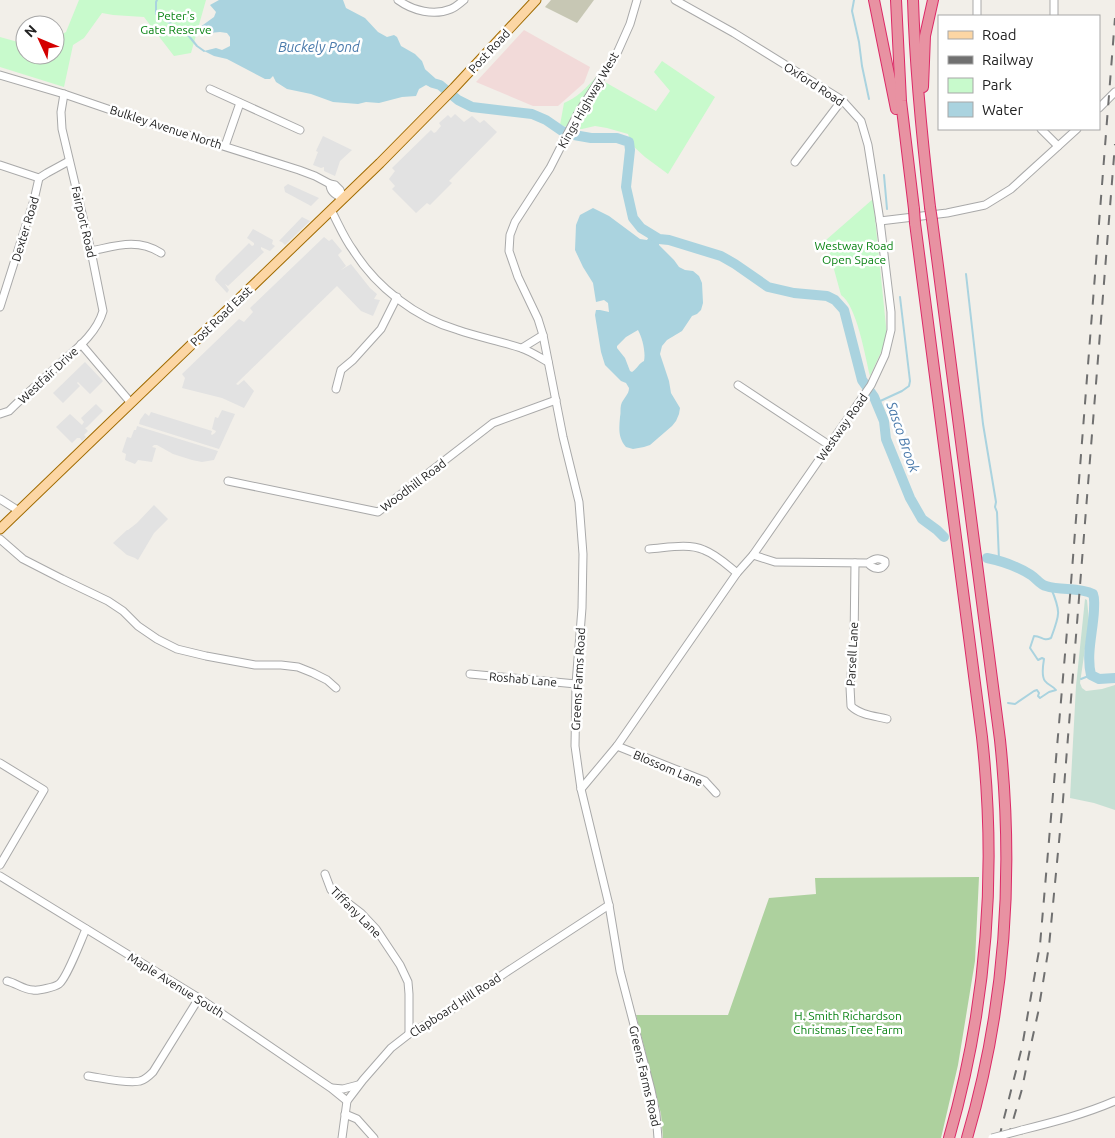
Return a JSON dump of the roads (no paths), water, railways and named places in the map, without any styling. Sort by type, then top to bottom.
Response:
[{"type":"highway","points":[[874,0],[910,182]]},
{"type":"highway","points":[[896,0],[901,101],[910,182],[981,730],[989,820],[988,903],[981,985],[967,1067],[949,1138]]},
{"type":"highway","points":[[913,0],[922,140],[1000,740],[1005,802],[1006,884],[1000,974],[987,1056],[967,1138]]},
{"type":"highway","points":[[922,140],[925,42],[933,0]]},
{"type":"main road","name":"Post Road","points":[[441,101],[536,0]]},
{"type":"main road","name":"Post Road East","points":[[0,529],[386,157],[441,101]]},
{"type":"street","points":[[398,0],[404,5],[423,12],[437,13],[452,9],[464,0]]},
{"type":"street","name":"Kings Highway West","points":[[515,222],[550,168],[577,115],[618,51],[638,0]]},
{"type":"street","name":"Oxford Road","points":[[675,0],[727,29],[842,100],[861,121],[868,145],[880,221]]},
{"type":"street","points":[[977,15],[978,0]]},
{"type":"street","points":[[1054,0],[1054,15]]},
{"type":"street","name":"Bulkley Avenue North","points":[[0,75],[316,176],[330,184],[331,189],[336,195],[343,198]]},
{"type":"street","points":[[210,89],[300,130]]},
{"type":"street","points":[[1100,107],[1115,92]]},
{"type":"street","name":"Fairport Road","points":[[64,94],[61,112],[62,130],[91,251],[103,311],[97,325],[81,344]]},
{"type":"street","points":[[795,162],[842,100]]},
{"type":"street","points":[[225,146],[240,103]]},
{"type":"street","points":[[1043,130],[1058,146]]},
{"type":"street","points":[[880,221],[947,213],[985,205],[1011,189],[1076,130]]},
{"type":"street","points":[[0,165],[39,178],[69,161]]},
{"type":"street","name":"Dexter Road","points":[[0,307],[32,208],[39,178]]},
{"type":"street","points":[[331,210],[360,261],[373,277],[397,297],[424,315],[448,327],[522,348],[548,362]]},
{"type":"street","name":"Westway Road","points":[[582,789],[617,746],[871,385],[885,355],[891,330],[891,312],[880,221]]},
{"type":"street","name":"Greens Farms Road","points":[[515,222],[510,235],[509,251],[518,278],[538,319],[543,335],[565,446],[579,502],[583,554],[582,608],[576,684],[575,746],[582,789],[609,906],[620,971],[656,1114],[658,1138]]},
{"type":"street","points":[[91,251],[119,245],[139,244],[152,247],[161,253]]},
{"type":"street","points":[[336,388],[341,370],[353,360],[381,328],[397,297]]},
{"type":"street","points":[[522,348],[543,335]]},
{"type":"street","name":"Westfair Drive","points":[[0,414],[9,410],[81,344],[131,403]]},
{"type":"street","points":[[738,385],[829,445]]},
{"type":"street","name":"Woodhill Road","points":[[228,481],[378,512],[493,423],[556,400]]},
{"type":"street","points":[[0,500],[19,511]]},
{"type":"street","points":[[0,538],[23,559],[123,610],[138,626],[156,640],[177,649],[206,656],[255,665],[298,667],[326,680],[336,688]]},
{"type":"street","points":[[649,549],[688,547],[704,550],[737,573]]},
{"type":"street","points":[[753,555],[775,562],[868,563]]},
{"type":"street","name":"Parsell Lane","points":[[855,563],[854,644],[850,687],[851,706],[872,716],[887,719]]},
{"type":"street","name":"Roshab Lane","points":[[470,674],[576,684]]},
{"type":"street","name":"Blossom Lane","points":[[617,746],[705,781],[716,793]]},
{"type":"street","points":[[0,764],[44,790],[0,865]]},
{"type":"street","name":"Tiffany Lane","points":[[325,874],[331,890],[360,913],[376,929],[400,965],[408,982],[409,1034]]},
{"type":"street","name":"Maple Avenue South","points":[[0,876],[199,998],[331,1088],[347,1101]]},
{"type":"street","name":"Clapboard Hill Road","points":[[342,1138],[347,1101],[358,1085],[391,1048],[409,1034],[451,1010],[609,906]]},
{"type":"street","points":[[7,981],[33,990],[60,984],[66,975],[86,929]]},
{"type":"street","points":[[88,1076],[133,1082],[142,1081],[148,1077],[199,998]]},
{"type":"street","points":[[331,1088],[342,1089],[358,1085]]},
{"type":"street","points":[[992,1138],[1068,1118],[1115,1101]]},
{"type":"street","points":[[345,1114],[356,1119],[374,1138]]},
{"type":"water","name":"Buckely Pond","points":[[219,0],[343,0],[346,8],[365,18],[378,32],[387,37],[394,35],[397,37],[401,46],[415,54],[422,61],[425,69],[433,79],[433,83],[430,87],[426,85],[419,89],[416,96],[402,97],[379,103],[366,102],[358,104],[333,102],[311,94],[287,89],[276,82],[273,76],[270,79],[265,79],[227,59],[204,51],[216,48],[222,50],[230,46],[230,37],[227,33],[199,34],[196,30],[214,17],[216,12],[210,5]]},
{"type":"water","points":[[593,208],[609,216],[640,239],[647,240],[649,237],[659,242],[659,245],[679,267],[693,271],[699,276],[702,283],[703,303],[701,310],[692,316],[682,331],[667,340],[662,346],[660,354],[671,393],[680,408],[679,414],[672,426],[650,445],[644,447],[633,449],[626,447],[620,437],[621,406],[629,388],[626,383],[621,381],[605,365],[601,352],[595,315],[596,310],[609,312],[608,303],[604,300],[596,302],[593,283],[575,250],[576,225],[580,215]],"holes":[[[638,330],[644,349],[644,361],[632,372],[617,346],[626,337]]]},
{"type":"waterway","name":"Sasco Brook","points":[[157,0],[156,14],[188,35],[204,51]]},
{"type":"waterway","points":[[854,0],[852,11],[869,99]]},
{"type":"waterway","name":"Sasco Brook","points":[[424,75],[458,100],[472,107],[532,114],[546,120],[562,131],[574,135],[591,138],[617,138],[629,142],[630,150],[626,187],[633,218],[641,228],[659,239],[669,240],[721,256],[768,287],[794,293],[827,296],[835,300],[844,310],[862,380],[874,397],[884,421],[886,439],[910,498],[922,519],[944,537]]},
{"type":"waterway","points":[[884,175],[887,209]]},
{"type":"waterway","points":[[966,274],[983,424],[996,502],[999,560]]},
{"type":"waterway","points":[[876,403],[909,386],[900,297]]},
{"type":"waterway","name":"Sasco Brook","points":[[987,558],[1004,562],[1020,569],[1044,585],[1082,590],[1093,594],[1094,610],[1089,659],[1091,675],[1099,679],[1115,678]]},
{"type":"waterway","points":[[1008,703],[1015,704],[1037,690],[1040,698],[1056,690],[1044,679],[1044,659],[1038,660],[1030,648],[1034,636],[1048,639],[1051,638],[1054,630],[1058,618],[1058,608],[1051,588]]},
{"type":"waterway","points":[[1081,679],[1091,675]]},
{"type":"railway","points":[[999,1138],[1022,1047],[1040,945],[1070,596],[1115,18]]},
{"type":"railway","points":[[1008,1138],[1022,1089],[1038,1013],[1049,946],[1063,800],[1115,144]]},
{"type":"park label","name":"Peter's Gate Reserve","points":[[176,22]]},
{"type":"park label","name":"Westway Road Open Space","points":[[854,252]]},
{"type":"park label","name":"H. Smith Richardson Christmas Tree Farm","points":[[848,1022]]}]
